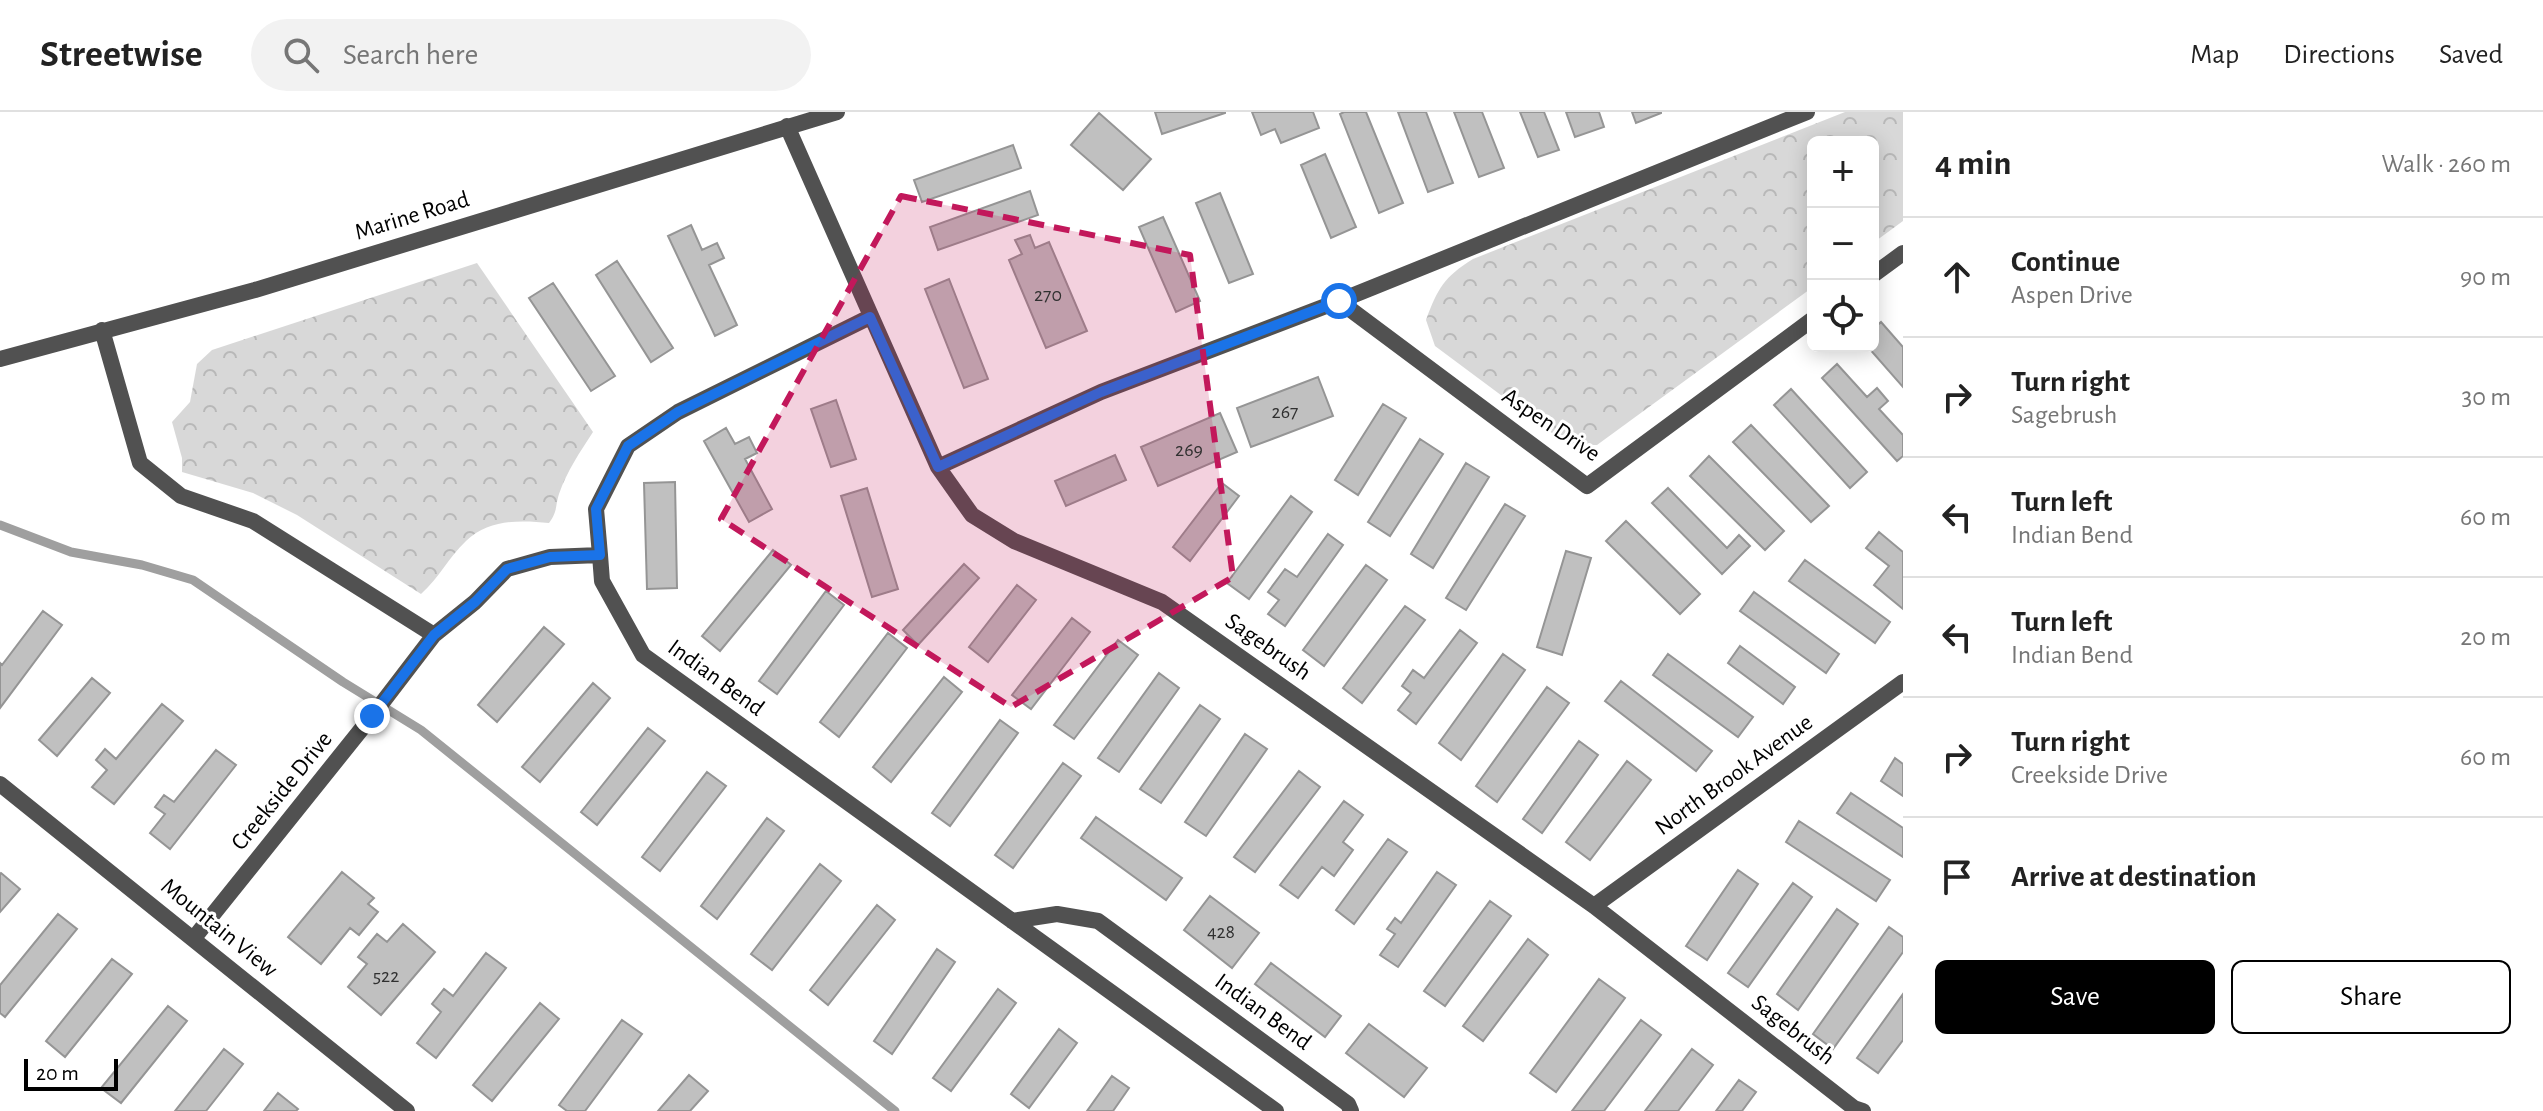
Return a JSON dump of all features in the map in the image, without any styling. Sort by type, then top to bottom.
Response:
[{"type":"street","name":"Marine Road","points":[[0,359],[255,290],[837,112]]},
{"type":"street","points":[[938,467],[1101,392],[1339,301],[1807,112]]},
{"type":"street","name":"Sagebrush","points":[[787,126],[938,467],[972,515],[1014,541],[1162,602],[1594,906],[1854,1108],[1863,1111]]},
{"type":"street","points":[[1879,271],[1903,253]]},
{"type":"street","name":"Aspen Drive","points":[[1339,301],[1587,486],[1807,323]]},
{"type":"street","name":"Indian Bend","points":[[870,317],[678,412],[628,446],[596,509],[602,581],[643,655],[1276,1111]]},
{"type":"street","points":[[102,330],[140,463],[181,496],[253,521],[434,635]]},
{"type":"street","name":"Creekside Drive","points":[[194,938],[434,635],[475,602],[507,569],[550,557],[600,555]]},
{"type":"street","name":"North Brook Avenue","points":[[1594,906],[1903,682]]},
{"type":"street","name":"Mountain View","points":[[0,784],[407,1111]]},
{"type":"street","name":"Indian Bend","points":[[1012,921],[1057,914],[1098,921],[1348,1104],[1351,1111]]},
{"type":"highlighted area","points":[[901,196],[1190,255],[1233,577],[1011,707],[721,519]]},
{"type":"green space","points":[[1845,112],[1903,112],[1903,221],[1879,239],[1879,136],[1807,136],[1807,291],[1597,445],[1568,445],[1435,346],[1426,320],[1434,300],[1443,284],[1473,259]]},
{"type":"green space","points":[[477,263],[593,432],[566,477],[549,523],[527,521],[485,528],[460,547],[421,594],[297,515],[253,493],[182,472],[182,458],[172,422],[190,402],[197,364],[212,350]]},
{"type":"building","points":[[1155,112],[1225,112],[1225,113],[1162,134]]},
{"type":"building","points":[[1252,112],[1313,112],[1319,128],[1281,143],[1275,129],[1261,135]]},
{"type":"building","points":[[1366,112],[1403,203],[1379,213],[1340,114]]},
{"type":"building","points":[[1398,112],[1426,112],[1453,183],[1428,192]]},
{"type":"building","points":[[1454,112],[1482,112],[1504,168],[1479,177]]},
{"type":"building","points":[[1520,112],[1544,112],[1559,150],[1538,157]]},
{"type":"building","points":[[1566,112],[1599,112],[1604,127],[1575,137]]},
{"type":"building","points":[[1632,112],[1661,112],[1661,113],[1636,123]]},
{"type":"building","points":[[1099,113],[1151,159],[1123,190],[1071,145]]},
{"type":"building","points":[[1013,145],[1021,168],[922,202],[914,180]]},
{"type":"building","points":[[1325,154],[1356,227],[1331,238],[1301,165]]},
{"type":"building","points":[[1030,191],[1038,215],[938,250],[930,227]]},
{"type":"building","points":[[1220,193],[1253,274],[1229,283],[1196,203]]},
{"type":"building","points":[[1163,217],[1200,301],[1176,312],[1139,227]]},
{"type":"building","points":[[691,225],[702,250],[717,243],[724,258],[709,265],[737,325],[715,336],[668,236]]},
{"type":"building","points":[[1030,235],[1035,248],[1049,242],[1087,331],[1046,348],[1009,260],[1022,254],[1015,240]]},
{"type":"building","points":[[617,261],[673,348],[651,362],[596,275]]},
{"type":"building","points":[[949,279],[988,379],[964,388],[925,289]]},
{"type":"building","points":[[553,283],[615,376],[591,391],[529,298]]},
{"type":"building","points":[[1881,322],[1903,347],[1903,387],[1872,352],[1879,352]]},
{"type":"building","points":[[1837,364],[1867,397],[1877,388],[1888,401],[1879,409],[1903,435],[1903,456],[1897,461],[1822,378]]},
{"type":"building","points":[[1318,377],[1333,416],[1251,447],[1237,408]]},
{"type":"building","points":[[1791,389],[1867,472],[1850,488],[1774,405]]},
{"type":"building","points":[[836,400],[856,459],[831,467],[811,409]]},
{"type":"building","points":[[1383,404],[1406,418],[1358,495],[1335,480]]},
{"type":"building","points":[[1220,413],[1237,452],[1158,486],[1141,447]]},
{"type":"building","points":[[1751,425],[1829,506],[1811,522],[1733,442]]},
{"type":"building","points":[[726,428],[735,444],[749,437],[757,453],[745,459],[772,509],[749,522],[704,441]]},
{"type":"building","points":[[1420,439],[1443,454],[1390,536],[1368,522]]},
{"type":"building","points":[[1115,455],[1126,480],[1066,506],[1055,481]]},
{"type":"building","points":[[1709,456],[1784,531],[1765,550],[1690,476]]},
{"type":"building","points":[[1466,463],[1489,477],[1433,568],[1411,554]]},
{"type":"building","points":[[675,482],[677,588],[647,589],[644,483]]},
{"type":"building","points":[[1222,483],[1239,496],[1190,561],[1173,547]]},
{"type":"building","points":[[867,488],[898,589],[872,597],[841,496]]},
{"type":"building","points":[[1668,488],[1727,548],[1739,535],[1750,546],[1722,574],[1652,503]]},
{"type":"building","points":[[1291,496],[1312,512],[1249,599],[1227,583]]},
{"type":"building","points":[[1505,504],[1525,516],[1466,610],[1446,598]]},
{"type":"building","points":[[1626,521],[1700,594],[1680,614],[1606,541]]},
{"type":"building","points":[[1879,532],[1903,552],[1903,609],[1874,585],[1889,566],[1866,548]]},
{"type":"building","points":[[1328,534],[1343,545],[1285,626],[1268,614],[1279,600],[1268,592],[1285,569],[1297,577]]},
{"type":"building","points":[[773,550],[791,565],[720,651],[702,636]]},
{"type":"building","points":[[1566,551],[1591,558],[1562,655],[1537,647]]},
{"type":"building","points":[[1805,560],[1890,622],[1875,643],[1789,581]]},
{"type":"building","points":[[964,564],[979,578],[918,645],[903,630]]},
{"type":"building","points":[[1366,565],[1387,580],[1324,666],[1303,650]]},
{"type":"building","points":[[1017,585],[1036,600],[988,662],[969,647]]},
{"type":"building","points":[[826,591],[844,605],[777,694],[759,681]]},
{"type":"building","points":[[1754,592],[1839,654],[1826,673],[1740,611]]},
{"type":"building","points":[[1405,606],[1425,620],[1362,703],[1343,688]]},
{"type":"building","points":[[43,611],[62,625],[0,708],[0,663],[2,665]]},
{"type":"building","points":[[1072,618],[1090,632],[1031,709],[1012,695]]},
{"type":"building","points":[[544,627],[564,644],[497,722],[478,705]]},
{"type":"building","points":[[1460,630],[1477,643],[1416,724],[1398,710],[1411,693],[1402,686],[1413,670],[1424,678]]},
{"type":"building","points":[[888,633],[907,648],[839,737],[820,722]]},
{"type":"building","points":[[1118,640],[1138,655],[1074,739],[1054,725]]},
{"type":"building","points":[[1740,646],[1795,687],[1783,704],[1728,663]]},
{"type":"building","points":[[1503,654],[1525,670],[1461,760],[1439,743]]},
{"type":"building","points":[[1668,654],[1753,717],[1738,737],[1653,675]]},
{"type":"building","points":[[1159,673],[1179,688],[1119,772],[1098,758]]},
{"type":"building","points":[[944,677],[962,692],[891,782],[873,767]]},
{"type":"building","points":[[92,678],[110,693],[57,756],[39,740]]},
{"type":"building","points":[[1621,681],[1712,751],[1696,771],[1605,701]]},
{"type":"building","points":[[593,683],[610,698],[540,782],[522,767]]},
{"type":"building","points":[[1547,687],[1569,703],[1497,802],[1476,786]]},
{"type":"building","points":[[162,704],[183,721],[114,804],[92,787],[107,770],[96,760],[105,749],[116,759]]},
{"type":"building","points":[[1200,705],[1220,719],[1161,803],[1140,789]]},
{"type":"building","points":[[1000,720],[1018,733],[950,826],[932,813]]},
{"type":"building","points":[[648,728],[665,741],[597,825],[581,812]]},
{"type":"building","points":[[1245,734],[1267,749],[1206,836],[1185,822]]},
{"type":"building","points":[[1579,741],[1598,755],[1542,833],[1523,819]]},
{"type":"building","points":[[216,750],[236,765],[170,849],[150,833],[165,814],[155,807],[164,795],[174,802]]},
{"type":"building","points":[[1895,758],[1903,764],[1903,796],[1881,781]]},
{"type":"building","points":[[1627,761],[1651,780],[1590,860],[1566,842]]},
{"type":"building","points":[[1063,763],[1081,776],[1013,868],[995,855]]},
{"type":"building","points":[[1299,771],[1320,787],[1255,872],[1234,857]]},
{"type":"building","points":[[707,772],[726,786],[660,871],[642,857]]},
{"type":"building","points":[[1851,793],[1903,828],[1903,857],[1837,813]]},
{"type":"building","points":[[1344,801],[1363,815],[1343,842],[1353,850],[1334,876],[1322,867],[1298,898],[1280,885]]},
{"type":"building","points":[[1096,817],[1182,878],[1166,900],[1081,838]]},
{"type":"building","points":[[767,818],[784,831],[717,919],[701,906]]},
{"type":"building","points":[[1799,821],[1890,880],[1876,901],[1786,842]]},
{"type":"building","points":[[1388,839],[1407,852],[1354,924],[1336,910]]},
{"type":"building","points":[[820,864],[841,881],[772,970],[751,954]]},
{"type":"building","points":[[1738,870],[1758,884],[1707,960],[1686,946]]},
{"type":"building","points":[[342,872],[374,898],[368,904],[378,912],[359,935],[350,928],[321,964],[288,937]]},
{"type":"building","points":[[1437,872],[1456,885],[1398,967],[1380,955],[1395,934],[1387,929],[1395,918],[1401,923]]},
{"type":"building","points":[[0,874],[20,889],[0,912]]},
{"type":"building","points":[[1793,883],[1812,897],[1748,987],[1728,973]]},
{"type":"building","points":[[1210,896],[1259,933],[1232,968],[1184,930]]},
{"type":"building","points":[[1490,901],[1511,916],[1445,1006],[1424,991]]},
{"type":"building","points":[[877,905],[895,920],[828,1005],[810,990]]},
{"type":"building","points":[[1837,909],[1858,924],[1798,1010],[1777,994]]},
{"type":"building","points":[[58,914],[77,929],[5,1017],[0,1013],[0,985]]},
{"type":"building","points":[[403,924],[435,952],[381,1015],[348,987],[367,964],[358,957],[377,934],[387,942]]},
{"type":"building","points":[[1889,927],[1903,937],[1903,952],[1833,1049],[1813,1034]]},
{"type":"building","points":[[1528,939],[1548,955],[1483,1041],[1463,1026]]},
{"type":"building","points":[[937,949],[955,962],[892,1054],[874,1041]]},
{"type":"building","points":[[486,953],[506,968],[436,1058],[417,1043],[441,1012],[432,1004],[444,989],[453,996]]},
{"type":"building","points":[[112,959],[132,974],[65,1057],[46,1041]]},
{"type":"building","points":[[1271,963],[1341,1016],[1325,1037],[1255,984]]},
{"type":"building","points":[[1599,979],[1625,998],[1556,1092],[1530,1073]]},
{"type":"building","points":[[998,989],[1016,1003],[951,1091],[933,1078]]},
{"type":"building","points":[[1903,994],[1903,1040],[1878,1073],[1857,1058]]},
{"type":"building","points":[[540,1003],[559,1019],[492,1101],[473,1085]]},
{"type":"building","points":[[168,1006],[187,1021],[121,1103],[101,1088]]},
{"type":"building","points":[[622,1020],[642,1034],[585,1111],[567,1111],[559,1105]]},
{"type":"building","points":[[1641,1020],[1661,1035],[1604,1111],[1572,1111]]},
{"type":"building","points":[[1369,1024],[1427,1068],[1404,1097],[1346,1053]]},
{"type":"building","points":[[1059,1029],[1077,1043],[1029,1108],[1011,1094]]},
{"type":"building","points":[[224,1049],[243,1064],[206,1111],[175,1111]]},
{"type":"building","points":[[1692,1049],[1713,1065],[1678,1111],[1645,1111]]},
{"type":"building","points":[[689,1075],[708,1091],[690,1111],[658,1111]]},
{"type":"building","points":[[1112,1076],[1129,1088],[1113,1111],[1087,1111]]},
{"type":"building","points":[[1739,1080],[1756,1092],[1742,1111],[1716,1111]]},
{"type":"building","points":[[278,1093],[298,1109],[264,1111]]},
{"type":"waterway","points":[[0,525],[71,552],[142,565],[193,580],[343,682],[421,730],[895,1111]]},
{"type":"route","points":[[372,716],[434,635],[475,602],[507,569],[550,557],[600,555],[596,509],[628,446],[678,412],[870,317],[938,467],[1101,392],[1339,301]]}]
